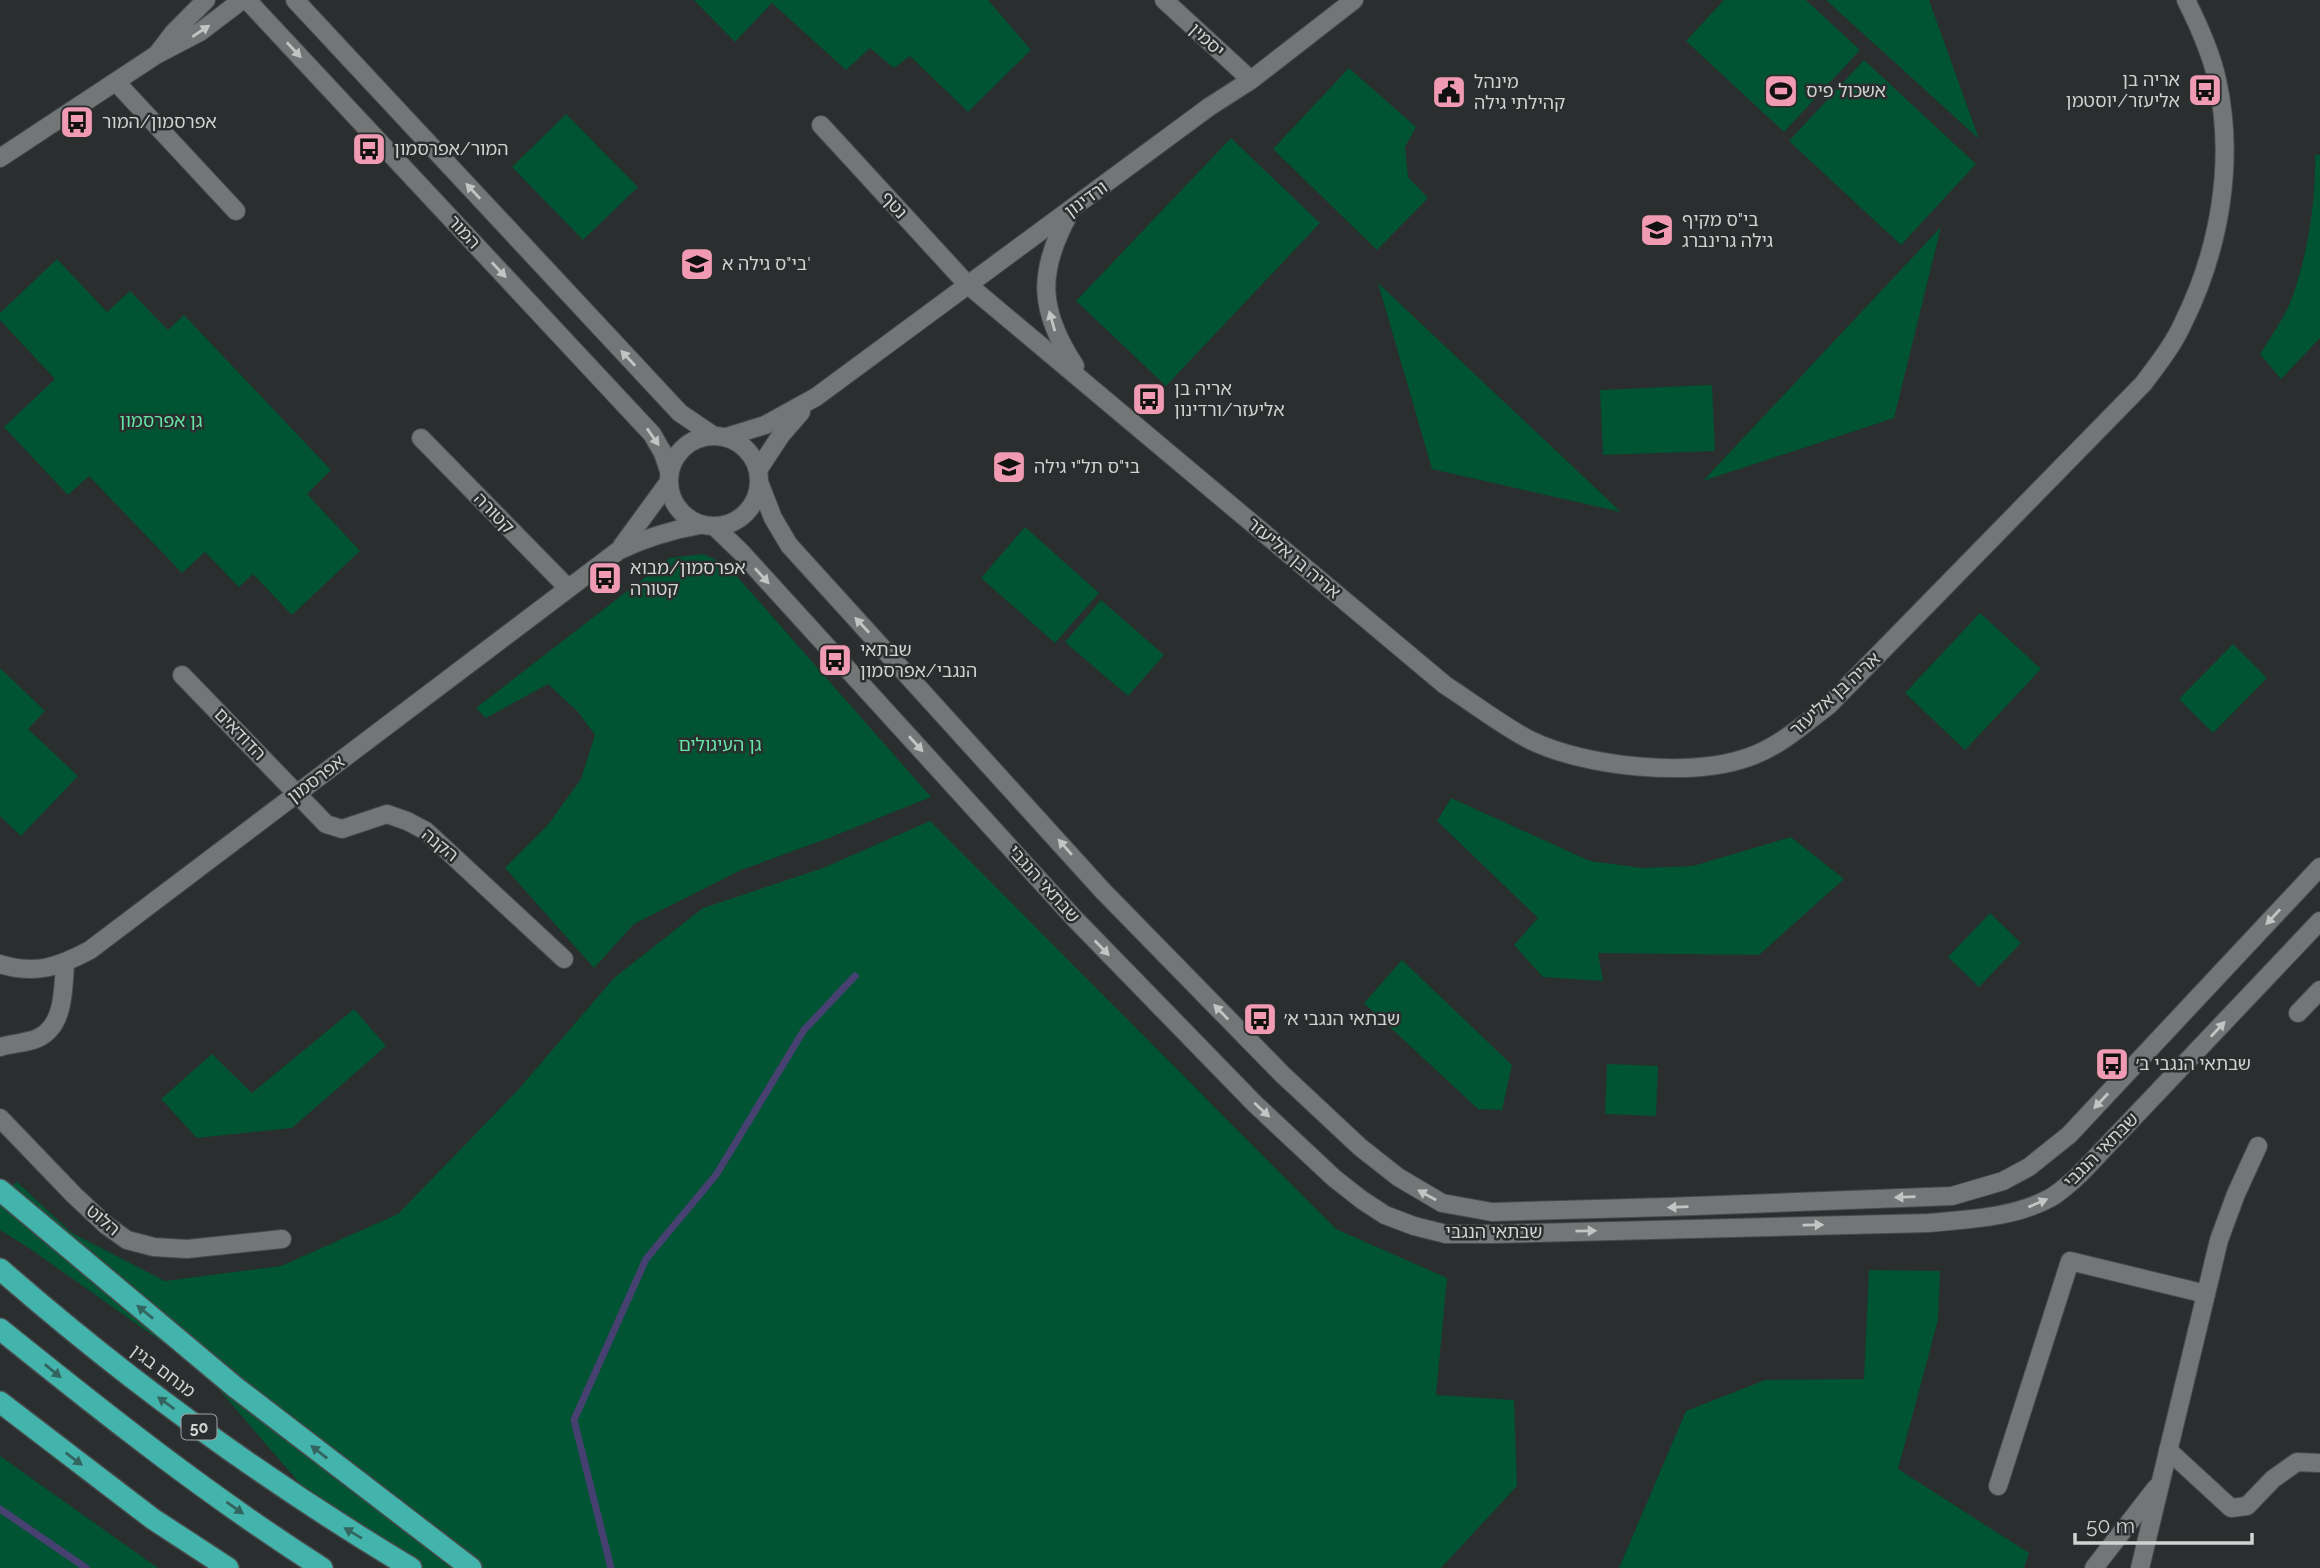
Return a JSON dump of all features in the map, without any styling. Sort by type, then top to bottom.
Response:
[{"type":"highway","points":[[0,1190],[235,1387],[471,1568]]},
{"type":"highway","name":"מנחם בגין","points":[[0,1269],[42,1306],[169,1405],[337,1524],[411,1568]]},
{"type":"highway","name":"50","points":[[0,1328],[183,1471],[322,1568]]},
{"type":"highway","points":[[0,1402],[153,1519],[228,1568]]},
{"type":"street","points":[[156,55],[193,7],[206,0]]},
{"type":"street","points":[[0,158],[156,55],[200,32],[242,0]]},
{"type":"street","name":"המור","points":[[247,0],[652,433],[663,453],[669,477]]},
{"type":"street","name":"המור","points":[[295,0],[680,413],[720,436]]},
{"type":"street","name":"יסמין","points":[[1164,0],[1251,80]]},
{"type":"street","name":"ורדינון","points":[[720,436],[765,425],[816,397],[1209,107],[1251,80],[1354,0]]},
{"type":"street","name":"אריה בן אליעזר","points":[[967,284],[1445,685],[1529,739],[1564,754],[1645,766],[1711,766],[1749,757],[1770,748],[1829,705],[2143,384],[2184,323],[2201,283],[2216,228],[2224,177],[2224,125],[2217,79],[2204,38],[2186,0]]},
{"type":"street","points":[[116,82],[236,211]]},
{"type":"street","name":"נטף","points":[[821,125],[967,284]]},
{"type":"street","points":[[1072,210],[1054,242],[1047,263],[1047,297],[1051,320],[1060,343],[1084,380]]},
{"type":"street","name":"ורדינון","points":[[759,476],[781,435],[816,397]]},
{"type":"street","points":[[720,436],[746,449],[759,476],[757,495],[751,508],[741,518],[728,524],[708,526],[688,519],[678,510],[671,497],[669,477],[681,450],[702,437],[720,436]]},
{"type":"street","name":"קטורה","points":[[421,438],[568,588]]},
{"type":"street","name":"שבתאי הנגבי","points":[[759,476],[773,518],[789,545],[1103,891],[1283,1075],[1360,1147],[1398,1177],[1442,1203],[1492,1212],[1952,1196],[2003,1181],[2029,1167],[2068,1135],[2320,867]]},
{"type":"street","name":"אפרסמון","points":[[618,551],[669,477]]},
{"type":"street","name":"אפרסמון","points":[[0,964],[20,970],[42,969],[65,963],[90,950],[618,551],[672,530],[708,526]]},
{"type":"street","name":"שבתאי הנגבי","points":[[708,526],[741,552],[1074,918],[1255,1104],[1334,1178],[1362,1200],[1404,1222],[1446,1234],[1928,1223],[1981,1219],[2020,1211],[2051,1197],[2080,1174],[2320,920]]},
{"type":"street","name":"הדודאים","points":[[182,675],[298,793]]},
{"type":"street","name":"הקנה","points":[[298,793],[326,824],[342,829],[387,814],[426,831],[564,959]]},
{"type":"street","points":[[0,1047],[36,1039],[52,1027],[61,1006],[65,963]]},
{"type":"street","points":[[2298,1013],[2320,990]]},
{"type":"street","name":"הלוט","points":[[0,1118],[74,1195],[106,1225],[127,1240],[154,1248],[187,1249],[282,1239]]},
{"type":"street","points":[[2140,1568],[2224,1228],[2258,1146]]},
{"type":"street","points":[[1998,1486],[2070,1261],[2206,1294]]},
{"type":"street","points":[[2168,1450],[2231,1508],[2247,1506],[2273,1479],[2297,1462],[2320,1463]]},
{"type":"street","points":[[2094,1568],[2161,1482]]},
{"type":"green space","points":[[694,0],[988,0],[1031,50],[968,112],[910,56],[894,68],[870,48],[846,70],[772,3],[735,42]]},
{"type":"green space","name":"אשכול פיס","points":[[1724,0],[1806,0],[1860,50],[1784,132],[1686,41]]},
{"type":"green space","points":[[1826,0],[1929,0],[1979,139]]},
{"type":"green space","points":[[1864,60],[1976,164],[1901,245],[1789,141]]},
{"type":"green space","points":[[1349,68],[1416,127],[1405,147],[1408,177],[1428,198],[1377,250],[1273,149]]},
{"type":"green space","points":[[566,114],[638,187],[583,240],[512,167]]},
{"type":"green space","points":[[1231,138],[1320,223],[1166,386],[1076,301]]},
{"type":"green space","points":[[2315,155],[2320,155],[2320,338],[2281,379],[2260,354],[2286,312],[2298,281],[2312,209]]},
{"type":"green space","points":[[1941,227],[1894,418],[1703,481]]},
{"type":"green space","name":"גן אפרסמון","points":[[57,259],[107,312],[130,291],[168,330],[184,315],[331,470],[307,494],[360,551],[292,615],[253,574],[239,587],[205,552],[182,573],[89,476],[68,495],[4,427],[55,379],[0,320],[0,313]]},
{"type":"green space","points":[[1378,283],[1621,512],[1432,469]]},
{"type":"green space","points":[[1712,385],[1715,451],[1603,455],[1600,390]]},
{"type":"green space","points":[[1025,527],[1099,593],[1055,643],[981,578]]},
{"type":"green space","name":"גן העיגולים","points":[[703,554],[727,565],[931,797],[741,870],[634,924],[594,968],[505,868],[547,826],[581,779],[595,735],[578,712],[548,684],[486,718],[476,708],[670,558]]},
{"type":"green space","points":[[1101,600],[1164,655],[1128,696],[1065,642]]},
{"type":"green space","points":[[1980,613],[2041,669],[1965,750],[1905,693]]},
{"type":"green space","points":[[2233,644],[2267,678],[2213,733],[2179,699]]},
{"type":"green space","points":[[0,668],[45,711],[28,729],[78,776],[21,836],[0,816]]},
{"type":"green space","points":[[1451,798],[1590,861],[1642,868],[1693,866],[1791,837],[1844,879],[1759,955],[1598,953],[1603,981],[1543,977],[1514,945],[1538,918],[1437,821]]},
{"type":"green space","points":[[930,821],[1336,1229],[1447,1278],[1436,1395],[1514,1400],[1517,1486],[1441,1568],[404,1568],[340,1530],[203,1371],[0,1230],[0,1193],[17,1182],[72,1233],[165,1281],[281,1266],[398,1214],[518,1090],[614,978],[703,908],[823,868]]},
{"type":"green space","points":[[1990,913],[2021,943],[1979,987],[1948,957]]},
{"type":"green space","points":[[1402,960],[1512,1065],[1502,1110],[1478,1109],[1364,1003]]},
{"type":"green space","points":[[354,1009],[386,1046],[292,1128],[197,1138],[161,1099],[212,1054],[252,1093]]},
{"type":"green space","points":[[1607,1064],[1658,1066],[1656,1116],[1605,1114]]},
{"type":"green space","points":[[1869,1270],[1940,1271],[1938,1320],[1898,1469],[2029,1553],[2024,1568],[1619,1568],[1686,1411],[1765,1380],[1864,1379]]},
{"type":"green space","points":[[0,1456],[158,1568],[0,1568]]},
{"type":"waterway","points":[[611,1568],[574,1420],[646,1259],[716,1175],[804,1030],[855,976]]},
{"type":"waterway","points":[[0,1509],[86,1568]]},
{"type":"place","name":"אריה בן אליעזר/יוסטמן","points":[[2205,90]]},
{"type":"place","name":"אשכול פיס","points":[[1781,91]]},
{"type":"place","name":"מינהל קהילתי גילה","points":[[1449,92]]},
{"type":"place","name":"אפרסמון/המור","points":[[77,122]]},
{"type":"place","name":"המור/אפרסמון","points":[[369,149]]},
{"type":"place","name":"בי\"ס מקיף גילה גרינברג","points":[[1657,230]]},
{"type":"place","name":"בי\"ס גילה א'","points":[[697,264]]},
{"type":"place","name":"אריה בן אליעזר/ורדינון","points":[[1149,399]]},
{"type":"place","name":"בי\"ס תל\"י גילה","points":[[1009,467]]},
{"type":"place","name":"אפרסמון/מבוא קטורה","points":[[605,578]]},
{"type":"place","name":"שבתאי הנגבי/אפרסמון","points":[[835,660]]},
{"type":"place","name":"שבתאי הנגבי א׳","points":[[1260,1019]]},
{"type":"place","name":"שבתאי הנגבי ב׳","points":[[2112,1064]]}]
